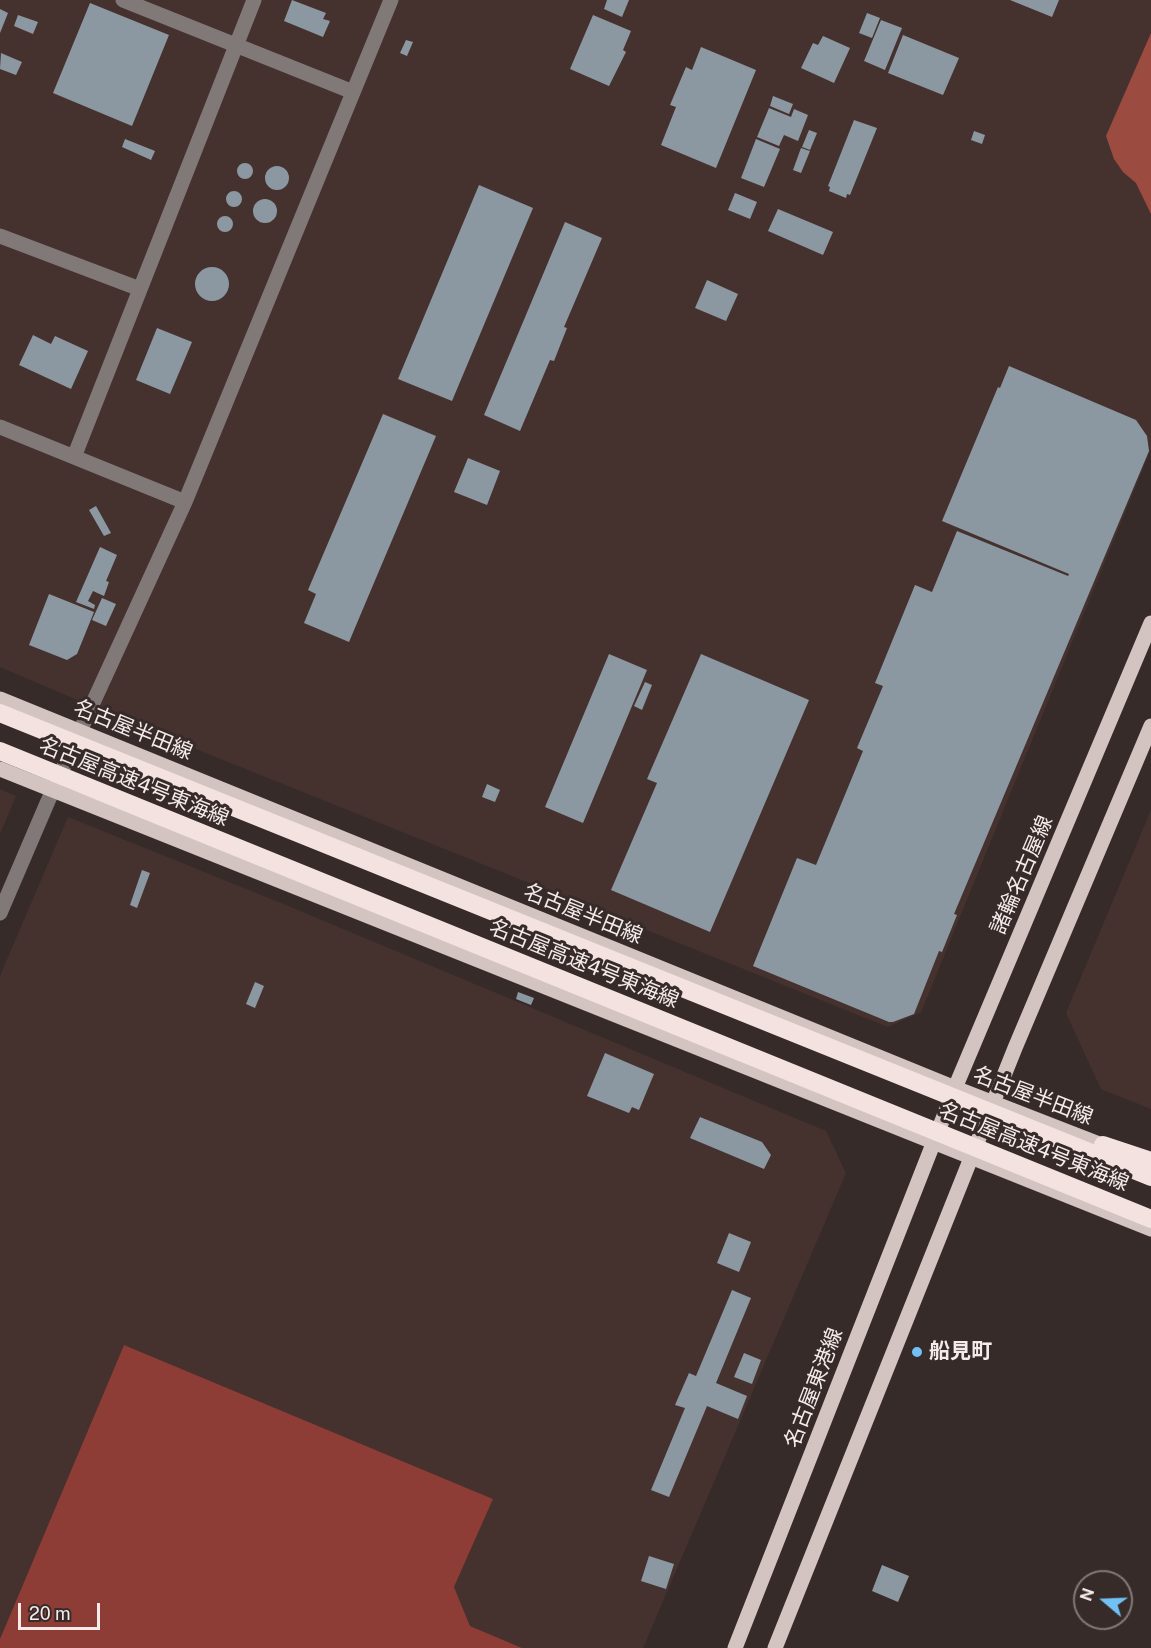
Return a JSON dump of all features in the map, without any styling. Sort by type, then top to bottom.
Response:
[{"type":"highway","name":"名古屋高速4号東海線","points":[[0,713],[1151,1177]]},
{"type":"highway","name":"名古屋高速4号東海線","points":[[0,752],[1151,1219]]},
{"type":"highway","points":[[936,1089],[1151,1163]]},
{"type":"main road","name":"諸輪名古屋線","points":[[933,1143],[1151,623]]},
{"type":"main road","name":"名古屋半田線","points":[[0,699],[955,1088],[1151,1163]]},
{"type":"main road","points":[[775,1648],[993,1102],[1151,726]]},
{"type":"main road","points":[[0,769],[1151,1229]]},
{"type":"main road","name":"名古屋東港線","points":[[735,1648],[933,1143]]},
{"type":"street","points":[[123,0],[353,92]]},
{"type":"street","points":[[74,457],[254,0]]},
{"type":"street","points":[[0,913],[79,731],[185,502],[391,0]]},
{"type":"street","points":[[0,236],[140,289]]},
{"type":"street","points":[[0,427],[185,502]]},
{"type":"shaded area","points":[[0,0],[1151,0],[1151,449],[921,1012],[888,1027],[136,725],[0,667]]},
{"type":"shaded area","points":[[1151,33],[1151,214],[1136,183],[1123,172],[1114,159],[1106,136]]},
{"type":"shaded area","points":[[0,789],[16,796],[0,834]]},
{"type":"shaded area","points":[[1151,810],[1151,1109],[1101,1089],[1066,1013]]},
{"type":"shaded area","points":[[68,817],[281,903],[826,1131],[846,1173],[643,1648],[522,1648],[470,1626],[454,1587],[493,1499],[124,1345],[0,1639],[0,976]]},
{"type":"shaded area","points":[[124,1345],[493,1499],[454,1587],[470,1626],[522,1648],[0,1648],[0,1639]]},
{"type":"building","points":[[292,0],[326,13],[323,19],[330,21],[323,37],[284,21]]},
{"type":"building","points":[[607,0],[629,0],[622,17],[604,9]]},
{"type":"building","points":[[1010,0],[1059,0],[1052,17]]},
{"type":"building","points":[[90,3],[169,35],[132,126],[53,93]]},
{"type":"building","points":[[0,9],[8,13],[0,33]]},
{"type":"building","points":[[867,13],[880,18],[872,38],[859,33]]},
{"type":"building","points":[[18,15],[38,22],[33,34],[14,26]]},
{"type":"building","points":[[593,15],[631,31],[623,50],[626,52],[609,86],[570,69]]},
{"type":"building","points":[[881,20],[902,28],[885,70],[864,61]]},
{"type":"building","points":[[903,35],[959,58],[943,95],[888,73]]},
{"type":"building","points":[[823,36],[850,48],[834,83],[801,68],[813,43],[818,45]]},
{"type":"building","points":[[406,40],[413,42],[407,56],[400,53]]},
{"type":"building","points":[[701,47],[756,70],[716,168],[661,145],[676,107],[670,105],[686,67],[692,70]]},
{"type":"building","points":[[1,53],[22,62],[16,75],[0,69]]},
{"type":"building","points":[[773,96],[793,104],[789,114],[770,106]]},
{"type":"building","points":[[769,108],[791,117],[794,109],[808,115],[798,141],[784,135],[779,146],[757,137]]},
{"type":"building","points":[[854,120],[877,128],[850,195],[847,194],[846,198],[829,191],[828,186]]},
{"type":"building","points":[[809,130],[817,133],[810,150],[802,147]]},
{"type":"building","points":[[974,131],[985,135],[982,144],[971,140]]},
{"type":"building","points":[[125,139],[155,151],[151,160],[122,147]]},
{"type":"building","points":[[756,139],[780,149],[764,187],[741,178]]},
{"type":"building","points":[[801,148],[810,151],[801,173],[793,170]]},
{"type":"building","points":[[242,163],[248,163],[253,171],[251,177],[242,179],[237,174],[237,168]]},
{"type":"building","points":[[277,166],[285,170],[289,178],[285,186],[277,190],[269,186],[265,178],[269,170]]},
{"type":"building","points":[[479,185],[533,208],[452,401],[398,379]]},
{"type":"building","points":[[231,191],[237,191],[242,199],[240,205],[231,207],[226,202],[226,196]]},
{"type":"building","points":[[735,193],[757,202],[750,219],[728,210]]},
{"type":"building","points":[[265,199],[273,203],[277,211],[273,219],[265,223],[257,219],[253,211],[257,203]]},
{"type":"building","points":[[778,209],[833,232],[823,255],[768,231]]},
{"type":"building","points":[[222,216],[228,216],[233,224],[231,230],[222,232],[217,227],[217,221]]},
{"type":"building","points":[[565,222],[602,238],[564,327],[567,328],[554,361],[550,360],[520,431],[484,415]]},
{"type":"building","points":[[212,267],[224,272],[229,284],[224,296],[212,301],[200,296],[195,284],[200,272]]},
{"type":"building","points":[[707,280],[738,294],[726,321],[695,308]]},
{"type":"building","points":[[157,328],[192,342],[170,394],[136,380]]},
{"type":"building","points":[[33,335],[51,344],[55,336],[88,351],[71,389],[19,365]]},
{"type":"building","points":[[1009,366],[1136,420],[1147,436],[1149,451],[954,914],[957,915],[942,952],[939,951],[914,1014],[889,1022],[753,966],[797,858],[816,865],[863,751],[857,748],[883,686],[875,683],[915,585],[932,592],[957,531],[1068,576],[1069,574],[942,521]]},
{"type":"building","points":[[383,414],[436,436],[349,642],[304,623],[316,594],[308,590]]},
{"type":"building","points":[[468,458],[500,471],[487,505],[454,492]]},
{"type":"building","points":[[96,506],[111,533],[104,536],[89,510]]},
{"type":"building","points":[[100,547],[117,555],[106,581],[109,582],[104,596],[93,591],[88,601],[95,605],[94,609],[76,602]]},
{"type":"building","points":[[49,594],[94,612],[77,654],[67,660],[29,645]]},
{"type":"building","points":[[102,598],[116,604],[106,626],[92,620]]},
{"type":"building","points":[[609,654],[647,670],[583,823],[545,807]]},
{"type":"building","points":[[701,654],[809,700],[710,932],[611,890],[657,783],[647,779]]},
{"type":"building","points":[[645,682],[652,685],[642,710],[634,706]]},
{"type":"building","points":[[487,784],[500,790],[495,802],[482,797]]},
{"type":"building","points":[[142,870],[150,873],[137,908],[130,905]]},
{"type":"building","points":[[255,982],[264,986],[255,1008],[246,1004]]},
{"type":"building","points":[[518,992],[534,998],[531,1005],[516,999]]},
{"type":"building","points":[[605,1053],[654,1074],[639,1110],[632,1107],[629,1113],[587,1096]]},
{"type":"building","points":[[700,1117],[762,1142],[771,1155],[764,1169],[690,1138]]},
{"type":"building","points":[[729,1233],[751,1242],[739,1272],[717,1263]]},
{"type":"building","points":[[732,1290],[751,1298],[716,1383],[747,1396],[738,1419],[707,1406],[669,1497],[651,1490],[685,1408],[675,1405],[689,1373],[696,1376]]},
{"type":"building","points":[[744,1353],[761,1360],[752,1384],[734,1377]]},
{"type":"building","points":[[649,1556],[674,1564],[666,1589],[641,1581]]},
{"type":"building","points":[[882,1565],[909,1576],[898,1602],[872,1591]]},
{"type":"place","name":"船見町","points":[[917,1352]]}]
